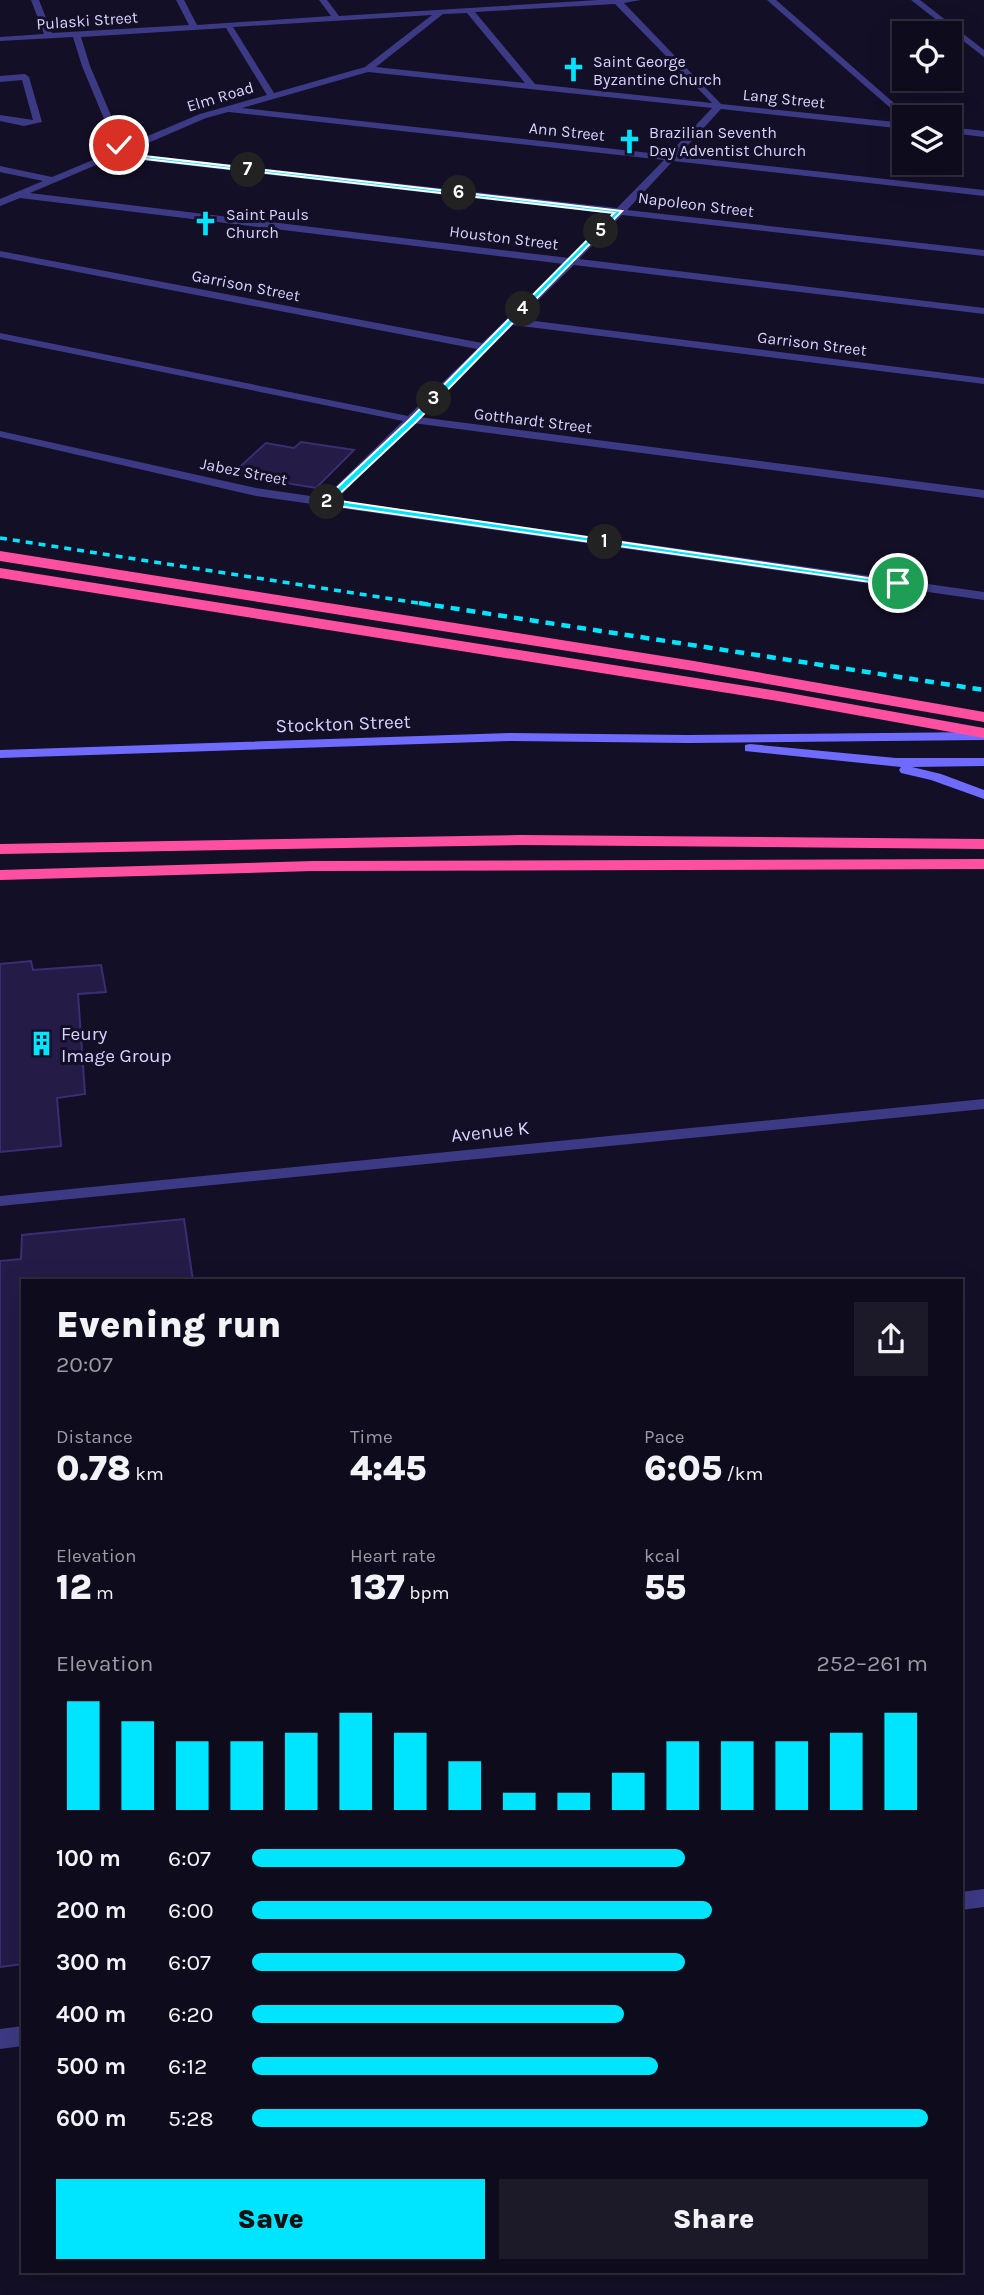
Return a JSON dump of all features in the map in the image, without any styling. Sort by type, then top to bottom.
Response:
[{"type":"highway","points":[[0,556],[694,666],[984,718]]},
{"type":"highway","points":[[0,573],[755,693],[984,735]]},
{"type":"highway","points":[[0,849],[533,840],[984,844]]},
{"type":"highway","points":[[0,875],[313,866],[984,864]]},
{"type":"main road","name":"Stockton Street","points":[[0,754],[510,737],[688,739],[984,735]]},
{"type":"main road","name":"Stockton Street","points":[[688,739],[764,750],[848,757],[950,764],[984,762]]},
{"type":"main road","points":[[848,757],[936,777],[984,794]]},
{"type":"street","points":[[35,0],[49,36]]},
{"type":"street","points":[[180,0],[194,27]]},
{"type":"street","points":[[323,0],[336,18]]},
{"type":"street","name":"Pulaski Street","points":[[0,39],[637,0]]},
{"type":"street","points":[[771,0],[892,105]]},
{"type":"street","points":[[915,0],[984,54]]},
{"type":"street","points":[[327,502],[572,261],[672,158],[717,107],[717,102],[616,1]]},
{"type":"street","points":[[469,10],[533,87]]},
{"type":"street","name":"Elm Road","points":[[0,203],[203,116],[368,69],[442,11]]},
{"type":"street","points":[[228,25],[272,97]]},
{"type":"street","points":[[76,34],[116,152]]},
{"type":"street","name":"Lang Street","points":[[368,69],[892,125]]},
{"type":"street","points":[[0,79],[25,77],[38,121],[24,123],[0,118]]},
{"type":"street","name":"Ann Street","points":[[229,109],[984,192]]},
{"type":"street","points":[[962,131],[984,134]]},
{"type":"street","name":"Napoleon Street","points":[[116,152],[984,253]]},
{"type":"street","points":[[0,169],[52,180]]},
{"type":"street","name":"Houston Street","points":[[19,195],[984,311]]},
{"type":"street","name":"Garrison Street","points":[[0,254],[485,347]]},
{"type":"street","name":"Garrison Street","points":[[512,321],[984,382]]},
{"type":"street","name":"Gotthardt Street","points":[[0,336],[413,420],[984,494]]},
{"type":"street","name":"Jabez Street","points":[[0,434],[256,492],[984,596]]},
{"type":"street","name":"Avenue K","points":[[0,1200],[984,1104]]},
{"type":"street","points":[[963,1901],[984,1898]]},
{"type":"street","points":[[0,2039],[21,2036]]},
{"type":"building","points":[[301,442],[354,450],[316,488],[232,474],[266,443],[294,448]]},
{"type":"building","name":"Feury Image Group","points":[[31,961],[33,970],[101,965],[106,992],[78,994],[85,1094],[57,1098],[61,1146],[0,1152],[0,964]]},
{"type":"building","points":[[184,1219],[193,1279],[21,1279],[21,1964],[0,1967],[0,1261],[21,1259],[22,1235]]},
{"type":"railway","points":[[0,538],[431,605]]},
{"type":"railway","points":[[419,603],[984,690]]},
{"type":"place","name":"Saint George Byzantine Church","points":[[573,70]]},
{"type":"place","name":"Brazilian Seventh Day Adventist Church","points":[[629,141]]},
{"type":"place","name":"Saint Pauls Church","points":[[206,223]]},
{"type":"place","name":"Feury Image Group","points":[[41,1044]]},
{"type":"route","points":[[119,145],[121,149],[112,154],[619,211],[413,420],[327,502],[898,583]]}]
